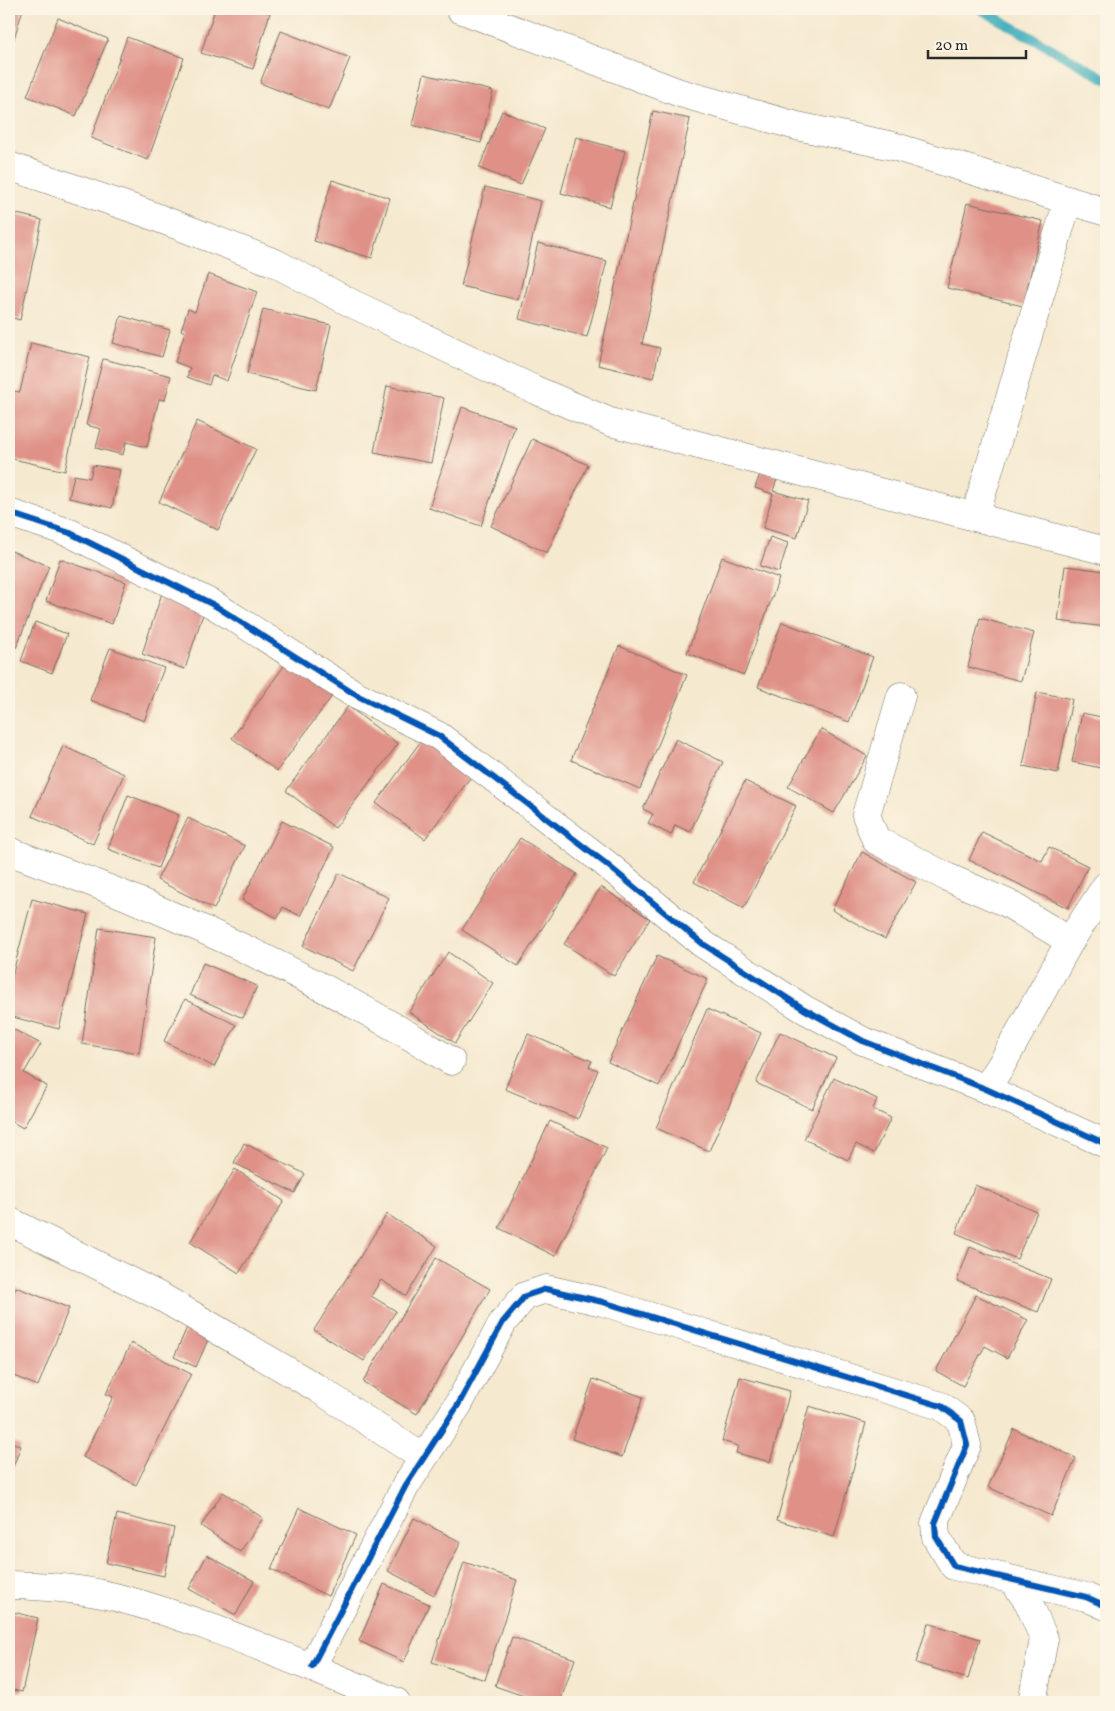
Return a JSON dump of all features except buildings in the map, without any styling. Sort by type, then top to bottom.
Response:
[{"type":"street","points":[[460,9],[680,93],[797,126],[893,146],[1106,212]]},
{"type":"street","points":[[9,166],[140,211],[275,263],[531,388],[610,422],[1106,552]]},
{"type":"street","points":[[974,517],[1068,200]]},
{"type":"street","points":[[9,513],[70,532],[214,605],[356,695],[439,736],[605,863],[703,944],[804,1009],[862,1040],[986,1089],[1106,1144]]},
{"type":"street","points":[[901,696],[866,815],[876,840],[947,877],[1007,903],[1070,940]]},
{"type":"street","points":[[9,852],[140,902],[265,959],[397,1027],[451,1060]]},
{"type":"street","points":[[986,1089],[1004,1062],[1070,940],[1106,886]]},
{"type":"street","points":[[11,1227],[163,1298],[317,1388],[422,1457]]},
{"type":"street","points":[[312,1666],[422,1457],[458,1405],[503,1322],[525,1296],[546,1289],[603,1302],[941,1406],[961,1421],[967,1445],[935,1523],[936,1537],[954,1566],[1086,1596],[1106,1606]]},
{"type":"street","points":[[1013,1580],[1029,1603],[1044,1639],[1032,1702]]},
{"type":"street","points":[[9,1585],[51,1587],[114,1597],[220,1631],[312,1666],[396,1702]]},
{"type":"waterway","points":[[980,9],[1106,79]]},
{"type":"cycle path","points":[[9,513],[70,533],[214,605],[356,695],[439,736],[605,863],[703,944],[804,1009],[863,1041],[986,1089],[1106,1144]]},
{"type":"cycle path","points":[[312,1666],[406,1485],[458,1405],[503,1322],[525,1296],[546,1289],[603,1302],[941,1406],[961,1421],[967,1445],[935,1523],[936,1537],[954,1566],[1086,1597],[1106,1606]]}]
